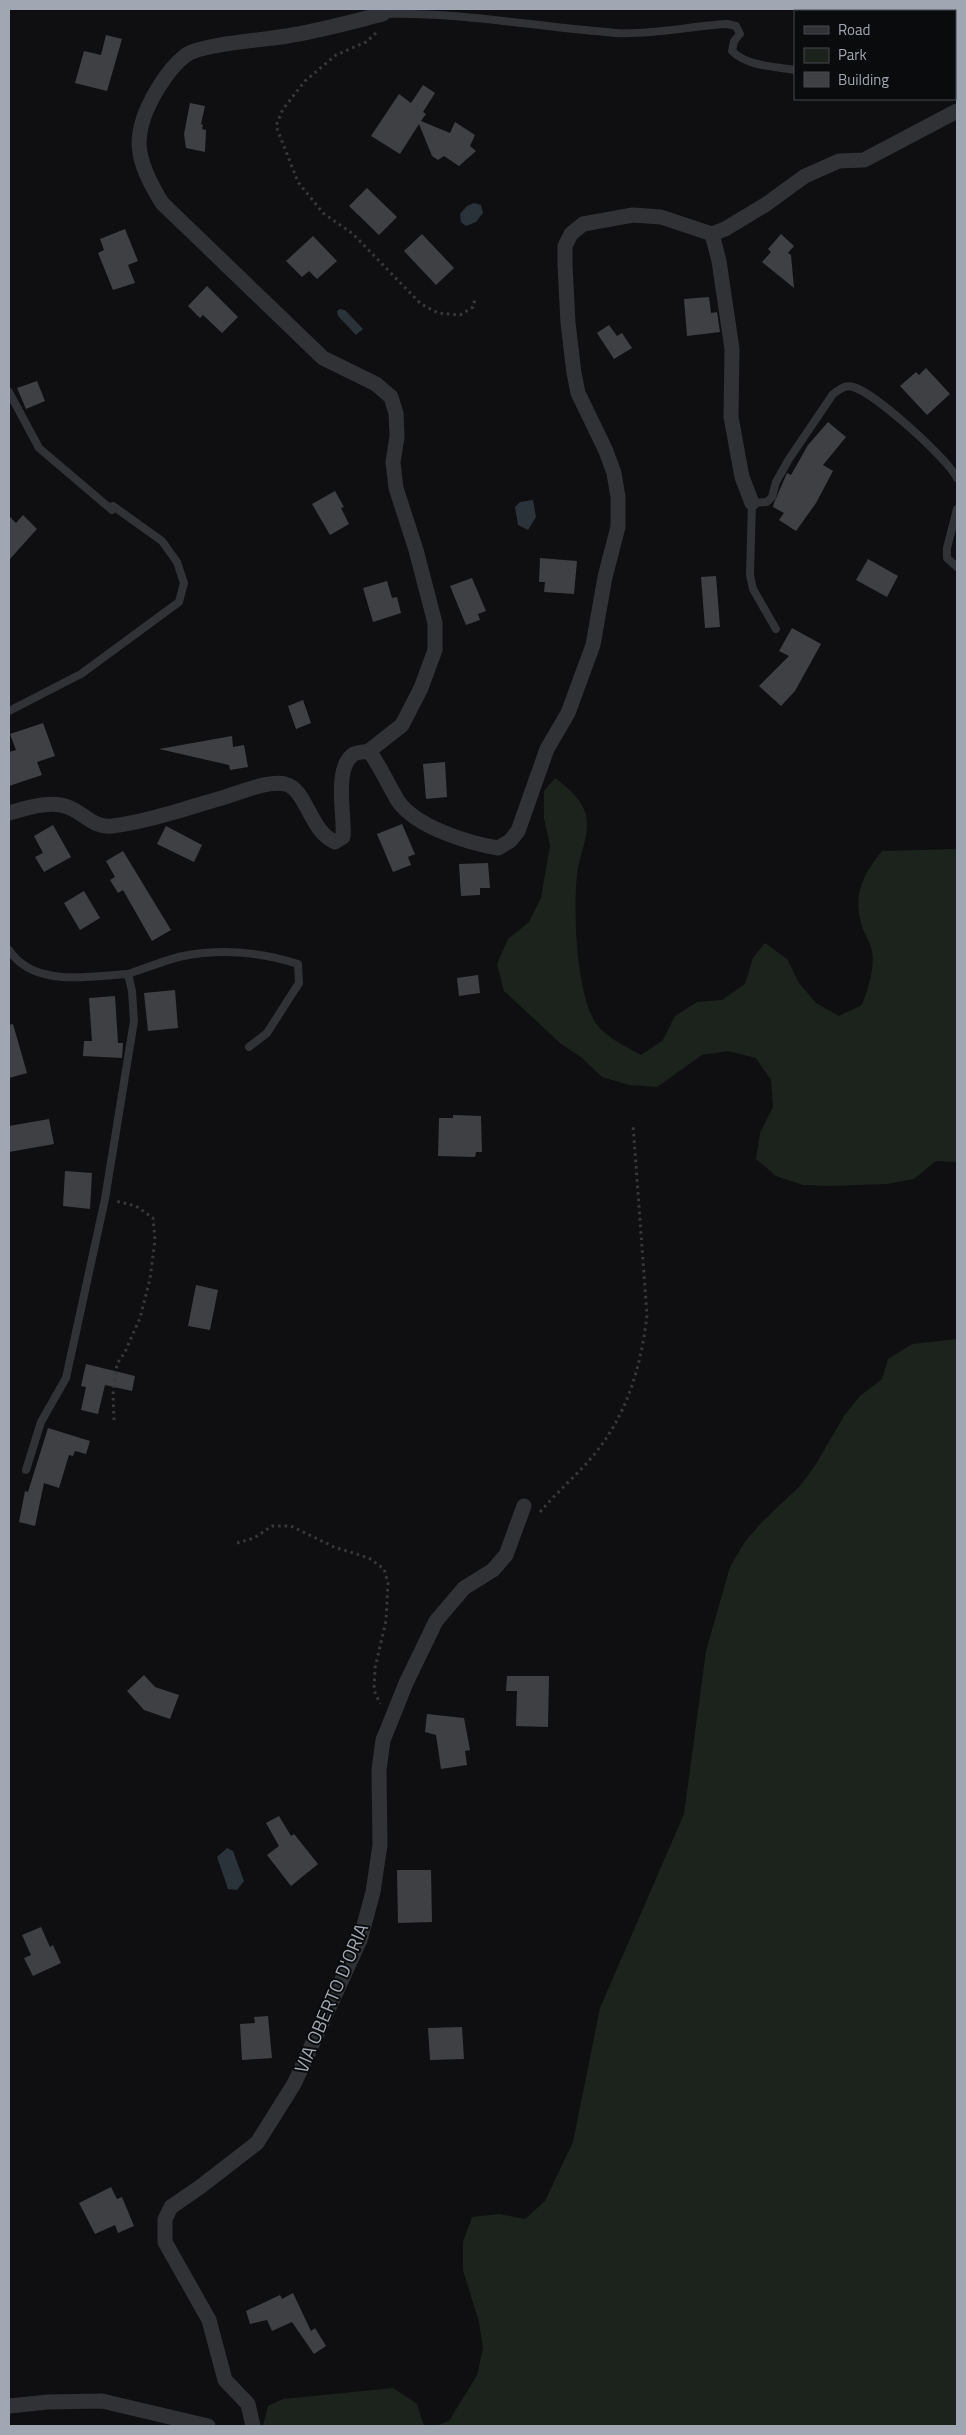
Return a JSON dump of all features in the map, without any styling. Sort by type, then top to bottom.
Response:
[{"type":"street","points":[[9,813],[50,804],[69,807],[90,822],[110,826],[156,817],[253,788],[284,783],[295,788],[325,838],[335,842],[343,837],[342,778],[346,764],[354,754],[369,751],[402,725],[421,688],[436,650],[436,622],[396,488],[393,462],[396,414],[391,397],[376,384],[324,358],[162,203],[146,176],[138,136],[146,109],[165,76],[187,54],[217,46],[288,36],[385,12]]},
{"type":"street","points":[[369,751],[399,802],[416,818],[452,836],[498,848],[510,841],[518,831],[547,749],[568,713],[593,644],[605,577],[618,527],[618,497],[614,473],[578,393],[574,373],[568,322],[565,246],[571,234],[583,224],[633,215],[662,217],[712,234],[725,229],[765,205],[806,176],[839,161],[864,160],[957,111]]},
{"type":"street","points":[[712,234],[720,261],[732,348],[731,417],[742,477],[752,502]]},
{"type":"street","name":"VIA OBERTO D'ORIA","points":[[253,2426],[248,2404],[225,2380],[209,2320],[165,2242],[165,2219],[171,2207],[256,2143],[294,2084],[321,2029],[360,1940],[373,1892],[380,1845],[379,1770],[383,1740],[406,1683],[436,1621],[464,1588],[493,1570],[506,1555],[524,1506]]},
{"type":"street","points":[[9,2406],[48,2402],[102,2401],[208,2426]]},
{"type":"lane","points":[[385,12],[500,19],[618,33],[727,24],[736,26],[740,34],[734,41],[732,51],[739,58],[758,64],[794,70]]},
{"type":"lane","points":[[776,629],[753,589],[750,575],[752,502],[766,502],[772,497],[776,482],[789,459],[833,394],[843,387],[852,386],[863,390],[889,409],[946,463],[957,478]]},
{"type":"lane","points":[[9,392],[40,448],[71,477],[112,510],[113,506],[162,541],[178,562],[184,583],[179,602],[158,618],[81,674],[9,711]]},
{"type":"lane","points":[[957,509],[947,548],[948,558],[957,567]]},
{"type":"lane","points":[[9,950],[22,966],[39,974],[53,976],[128,974],[183,956],[234,951],[281,959],[298,964],[299,982],[267,1033],[249,1047]]},
{"type":"lane","points":[[26,1470],[41,1422],[66,1378],[105,1199],[134,1021],[132,992],[128,974]]},
{"type":"path","points":[[385,12],[381,26],[366,42],[336,55],[305,81],[283,108],[276,126],[298,182],[323,213],[353,234],[421,304],[438,313],[460,315],[473,307],[475,299]]},
{"type":"path","points":[[536,1517],[592,1457],[615,1426],[629,1398],[644,1344],[647,1315],[633,1125]]},
{"type":"path","points":[[105,1199],[136,1206],[153,1218],[155,1240],[150,1279],[140,1318],[125,1352],[116,1364],[113,1394],[114,1420]]},
{"type":"path","points":[[237,1543],[254,1538],[272,1526],[291,1526],[334,1547],[369,1558],[384,1569],[388,1582],[386,1621],[375,1668],[374,1690],[388,1728]]},
{"type":"green space","points":[[555,778],[578,799],[584,809],[587,822],[586,835],[578,868],[575,903],[577,949],[584,994],[590,1012],[601,1030],[641,1055],[663,1040],[675,1016],[697,1002],[722,1000],[745,984],[753,958],[765,943],[787,959],[799,983],[816,1003],[839,1016],[862,1005],[867,992],[873,958],[862,926],[858,904],[861,886],[869,868],[882,851],[957,849],[957,1162],[936,1161],[914,1179],[887,1184],[803,1185],[776,1176],[756,1159],[760,1133],[773,1107],[771,1080],[756,1058],[728,1051],[702,1055],[657,1087],[629,1085],[602,1077],[582,1058],[560,1043],[504,991],[497,964],[508,939],[529,922],[541,898],[550,845],[544,818],[544,791]]},
{"type":"green space","points":[[957,1339],[957,2426],[435,2426],[449,2421],[477,2375],[483,2349],[479,2322],[463,2270],[463,2242],[472,2217],[499,2214],[525,2219],[545,2201],[573,2142],[600,2008],[684,1814],[706,1651],[730,1567],[744,1543],[761,1523],[800,1486],[816,1464],[844,1416],[860,1396],[882,1379],[888,1359],[912,1344]]},
{"type":"green space","points":[[393,2388],[417,2404],[424,2426],[263,2426],[268,2406],[283,2399]]},
{"type":"shaded area","points":[[474,203],[481,205],[483,213],[476,222],[466,226],[461,222],[460,214],[467,206]]},
{"type":"shaded area","points":[[340,309],[345,310],[363,329],[356,335],[338,316],[337,311]]},
{"type":"shaded area","points":[[533,500],[536,517],[528,530],[518,525],[515,507],[520,502]]},
{"type":"shaded area","points":[[227,1848],[233,1851],[244,1881],[237,1890],[228,1889],[217,1857]]},
{"type":"building","points":[[106,35],[122,39],[107,91],[75,83],[84,51],[101,55]]},
{"type":"building","points":[[423,85],[435,93],[423,112],[426,114],[421,121],[450,133],[455,122],[475,135],[470,146],[476,151],[459,166],[444,156],[438,160],[432,156],[419,124],[400,154],[371,136],[399,94],[411,103]]},
{"type":"building","points":[[190,103],[205,106],[201,124],[203,125],[202,129],[206,130],[205,152],[186,148],[184,134]]},
{"type":"building","points":[[367,188],[397,217],[379,235],[349,206]]},
{"type":"building","points":[[125,229],[138,261],[128,265],[135,283],[113,290],[98,253],[104,250],[100,239]]},
{"type":"building","points":[[422,234],[454,268],[436,285],[404,251]]},
{"type":"building","points":[[781,234],[794,246],[788,253],[791,255],[794,288],[762,262],[771,252],[768,249]]},
{"type":"building","points":[[313,236],[337,261],[317,279],[309,271],[302,277],[286,261]]},
{"type":"building","points":[[207,286],[238,317],[222,333],[203,315],[200,318],[188,306]]},
{"type":"building","points":[[709,297],[711,313],[717,312],[720,332],[687,336],[684,299]]},
{"type":"building","points":[[609,325],[617,336],[622,333],[632,348],[614,359],[597,333]]},
{"type":"building","points":[[926,368],[950,394],[927,415],[900,386],[916,372],[919,375]]},
{"type":"building","points":[[37,381],[45,401],[26,409],[17,388]]},
{"type":"building","points":[[828,422],[846,437],[823,465],[833,471],[816,503],[796,531],[779,520],[784,513],[773,507],[774,503],[787,473],[791,475],[808,445]]},
{"type":"building","points":[[335,491],[344,507],[341,508],[349,524],[330,535],[312,504]]},
{"type":"building","points":[[23,515],[37,529],[9,560],[9,516],[16,523]]},
{"type":"building","points":[[540,558],[577,561],[574,594],[544,592],[545,582],[539,582]]},
{"type":"building","points":[[868,559],[898,576],[887,597],[856,580]]},
{"type":"building","points":[[716,576],[720,627],[705,628],[701,577]]},
{"type":"building","points":[[472,578],[486,611],[478,614],[480,620],[466,625],[450,586]]},
{"type":"building","points":[[387,581],[392,598],[397,597],[401,613],[373,622],[363,588]]},
{"type":"building","points":[[792,628],[821,644],[795,691],[781,706],[759,686],[789,656],[779,651]]},
{"type":"building","points":[[303,700],[311,723],[296,729],[288,706]]},
{"type":"building","points":[[43,723],[55,756],[37,762],[42,775],[9,786],[9,752],[16,750],[10,734]]},
{"type":"building","points":[[232,736],[233,747],[244,745],[248,767],[230,770],[229,765],[159,749]]},
{"type":"building","points":[[445,762],[447,797],[426,799],[423,764]]},
{"type":"building","points":[[402,824],[415,854],[408,857],[411,865],[393,872],[377,834]]},
{"type":"building","points":[[53,825],[71,857],[44,872],[35,857],[43,853],[34,836]]},
{"type":"building","points":[[166,826],[202,845],[194,862],[157,844]]},
{"type":"building","points":[[123,851],[171,930],[152,941],[123,890],[118,893],[110,880],[115,877],[106,861]]},
{"type":"building","points":[[488,863],[490,888],[480,888],[480,895],[461,896],[459,864]]},
{"type":"building","points":[[84,891],[100,918],[80,930],[64,903]]},
{"type":"building","points":[[478,975],[480,993],[459,996],[457,978]]},
{"type":"building","points":[[175,990],[178,1028],[148,1031],[144,993]]},
{"type":"building","points":[[115,996],[118,1043],[123,1043],[122,1058],[83,1056],[84,1041],[92,1041],[89,998]]},
{"type":"building","points":[[13,1024],[27,1073],[9,1078],[9,1025]]},
{"type":"building","points":[[453,1115],[481,1116],[482,1152],[476,1152],[475,1157],[438,1156],[439,1118],[453,1118]]},
{"type":"building","points":[[49,1119],[54,1144],[9,1152],[9,1126]]},
{"type":"building","points":[[65,1171],[92,1173],[90,1209],[63,1206]]},
{"type":"building","points":[[196,1285],[218,1290],[210,1330],[188,1326]]},
{"type":"building","points":[[86,1364],[135,1376],[132,1391],[105,1385],[98,1414],[81,1410],[86,1387],[81,1386]]},
{"type":"building","points":[[48,1428],[90,1441],[86,1454],[75,1451],[73,1456],[69,1455],[59,1488],[44,1483],[35,1526],[19,1522],[25,1491],[28,1492]]},
{"type":"building","points":[[144,1675],[155,1687],[179,1695],[170,1719],[144,1710],[127,1691]]},
{"type":"building","points":[[507,1676],[549,1676],[548,1727],[516,1726],[517,1691],[506,1691]]},
{"type":"building","points":[[427,1714],[464,1718],[470,1750],[465,1751],[467,1765],[441,1769],[436,1735],[425,1732]]},
{"type":"building","points":[[279,1816],[291,1836],[294,1834],[318,1864],[291,1886],[267,1855],[279,1846],[266,1823]]},
{"type":"building","points":[[397,1870],[431,1870],[432,1922],[398,1923]]},
{"type":"building","points":[[41,1927],[50,1947],[53,1945],[61,1963],[33,1976],[24,1958],[31,1955],[22,1935]]},
{"type":"building","points":[[268,2016],[272,2058],[242,2060],[240,2024],[255,2023],[254,2017]]},
{"type":"building","points":[[462,2027],[464,2059],[430,2060],[428,2028]]},
{"type":"building","points":[[111,2187],[117,2199],[122,2197],[134,2226],[118,2233],[115,2225],[95,2234],[79,2203]]},
{"type":"building","points":[[293,2293],[311,2331],[315,2328],[326,2346],[314,2354],[292,2322],[272,2331],[267,2320],[250,2324],[246,2311],[280,2295],[282,2299]]}]
